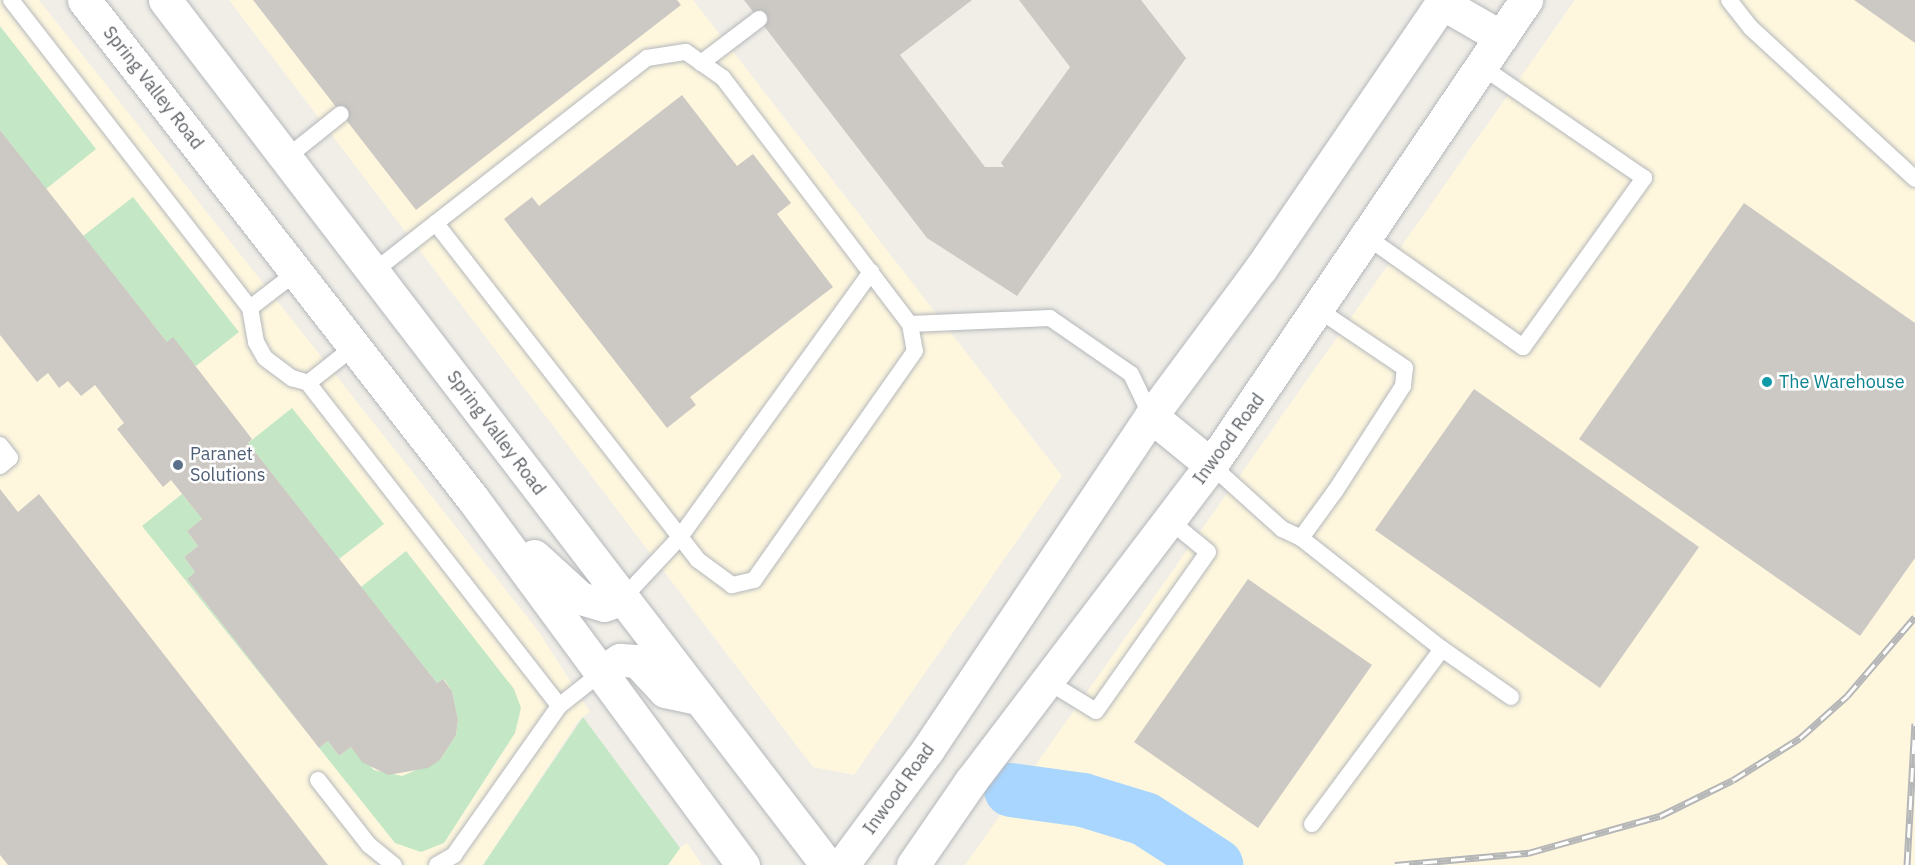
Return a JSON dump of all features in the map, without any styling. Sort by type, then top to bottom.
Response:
[{"type":"main road","name":"Spring Valley Road","points":[[84,0],[298,271],[473,499],[743,865]]},
{"type":"main road","name":"Spring Valley Road","points":[[165,0],[827,865]]},
{"type":"main road","name":"Inwood Road","points":[[913,865],[1047,681],[1211,465],[1319,310],[1526,0]]},
{"type":"main road","name":"Inwood Road","points":[[842,865],[928,749],[1151,416],[1261,268],[1443,1]]},
{"type":"main road","points":[[1443,1],[1501,37]]},
{"type":"main road","points":[[1151,416],[1211,465]]},
{"type":"main road","points":[[473,499],[580,598],[604,605],[623,598]]},
{"type":"main road","points":[[602,672],[620,660],[637,661],[665,691],[699,698]]},
{"type":"lane","points":[[11,0],[250,308],[253,334],[265,358],[292,378],[308,383],[559,706]]},
{"type":"lane","points":[[1729,0],[1751,28],[1915,179]]},
{"type":"lane","points":[[701,63],[759,19]]},
{"type":"lane","points":[[374,272],[436,223],[647,58],[686,52],[723,78],[910,324],[915,351],[754,580],[732,585],[698,560],[436,223]]},
{"type":"lane","points":[[1368,237],[1523,347],[1644,178],[1481,66]]},
{"type":"lane","points":[[286,158],[341,114]]},
{"type":"lane","points":[[250,308],[298,271]]},
{"type":"lane","points":[[623,598],[680,537],[871,272]]},
{"type":"lane","points":[[1300,538],[1403,386],[1405,368],[1319,310]]},
{"type":"lane","points":[[910,324],[1050,318],[1131,374],[1151,416]]},
{"type":"lane","points":[[308,383],[355,346]]},
{"type":"lane","points":[[0,445],[10,458],[0,466]]},
{"type":"lane","points":[[1211,465],[1282,529],[1300,538],[1442,649],[1511,697]]},
{"type":"lane","points":[[1047,681],[1096,711],[1208,552],[1168,520]]},
{"type":"lane","points":[[1312,824],[1442,649]]},
{"type":"lane","points":[[437,865],[454,855],[559,706],[602,672]]},
{"type":"lane","points":[[318,780],[369,845],[394,865]]},
{"type":"shaded area","points":[[0,0],[39,0],[539,632],[590,712],[579,720],[483,865],[0,865]]},
{"type":"shaded area","points":[[229,0],[693,0],[1062,476],[854,775],[813,767]]},
{"type":"shaded area","points":[[1575,0],[1915,0],[1915,865],[965,865]]},
{"type":"shaded area","points":[[687,843],[702,865],[668,865],[680,848]]},
{"type":"green space","points":[[0,26],[96,149],[46,189],[0,130]]},
{"type":"green space","points":[[133,197],[239,332],[196,366],[167,342],[83,236]]},
{"type":"green space","points":[[292,408],[384,524],[339,559],[248,443]]},
{"type":"green space","points":[[182,494],[202,519],[187,531],[198,546],[184,557],[195,572],[187,579],[311,737],[142,526]]},
{"type":"green space","points":[[406,551],[514,689],[521,708],[515,733],[444,843],[421,852],[395,843],[319,748],[328,741],[339,756],[351,747],[374,770],[402,776],[440,760],[456,735],[458,720],[452,691],[444,679],[437,683],[361,587]]},
{"type":"green space","points":[[583,717],[680,848],[668,865],[483,865]]},
{"type":"building","points":[[253,0],[677,0],[681,5],[416,210]]},
{"type":"building","points":[[744,0],[972,0],[900,55],[985,167],[1004,167],[1001,163],[1070,67],[1019,0],[1141,0],[1186,58],[1017,296],[927,238]]},
{"type":"building","points":[[1854,0],[1915,0],[1915,43]]},
{"type":"building","points":[[682,95],[737,166],[753,154],[791,203],[777,214],[833,287],[690,397],[696,405],[667,428],[504,219],[532,197],[539,206]]},
{"type":"building","points":[[0,130],[167,342],[173,337],[252,439],[248,443],[437,683],[443,679],[452,691],[458,720],[456,735],[440,760],[428,768],[388,775],[362,762],[351,747],[339,756],[328,741],[319,748],[187,579],[195,572],[184,557],[198,546],[187,531],[202,519],[171,480],[163,487],[117,429],[124,423],[95,385],[81,396],[68,381],[59,388],[48,373],[37,382],[0,335]]},
{"type":"building","name":"The Warehouse","points":[[1744,203],[1915,323],[1915,558],[1860,636],[1579,439]]},
{"type":"building","points":[[1474,389],[1699,547],[1600,688],[1375,530]]},
{"type":"building","points":[[0,489],[18,512],[39,494],[328,865],[8,865],[0,855]]},
{"type":"building","points":[[1248,579],[1372,665],[1258,828],[1134,742]]},
{"type":"waterway","points":[[1011,790],[1083,800],[1145,819],[1216,865]]},
{"type":"railway","points":[[1395,865],[1528,853],[1660,816],[1733,780],[1800,738],[1847,696],[1915,617]]},
{"type":"railway","points":[[1907,865],[1915,723]]},
{"type":"place","name":"The Warehouse","points":[[1767,382]]},
{"type":"place","name":"Paranet Solutions","points":[[178,465]]}]
